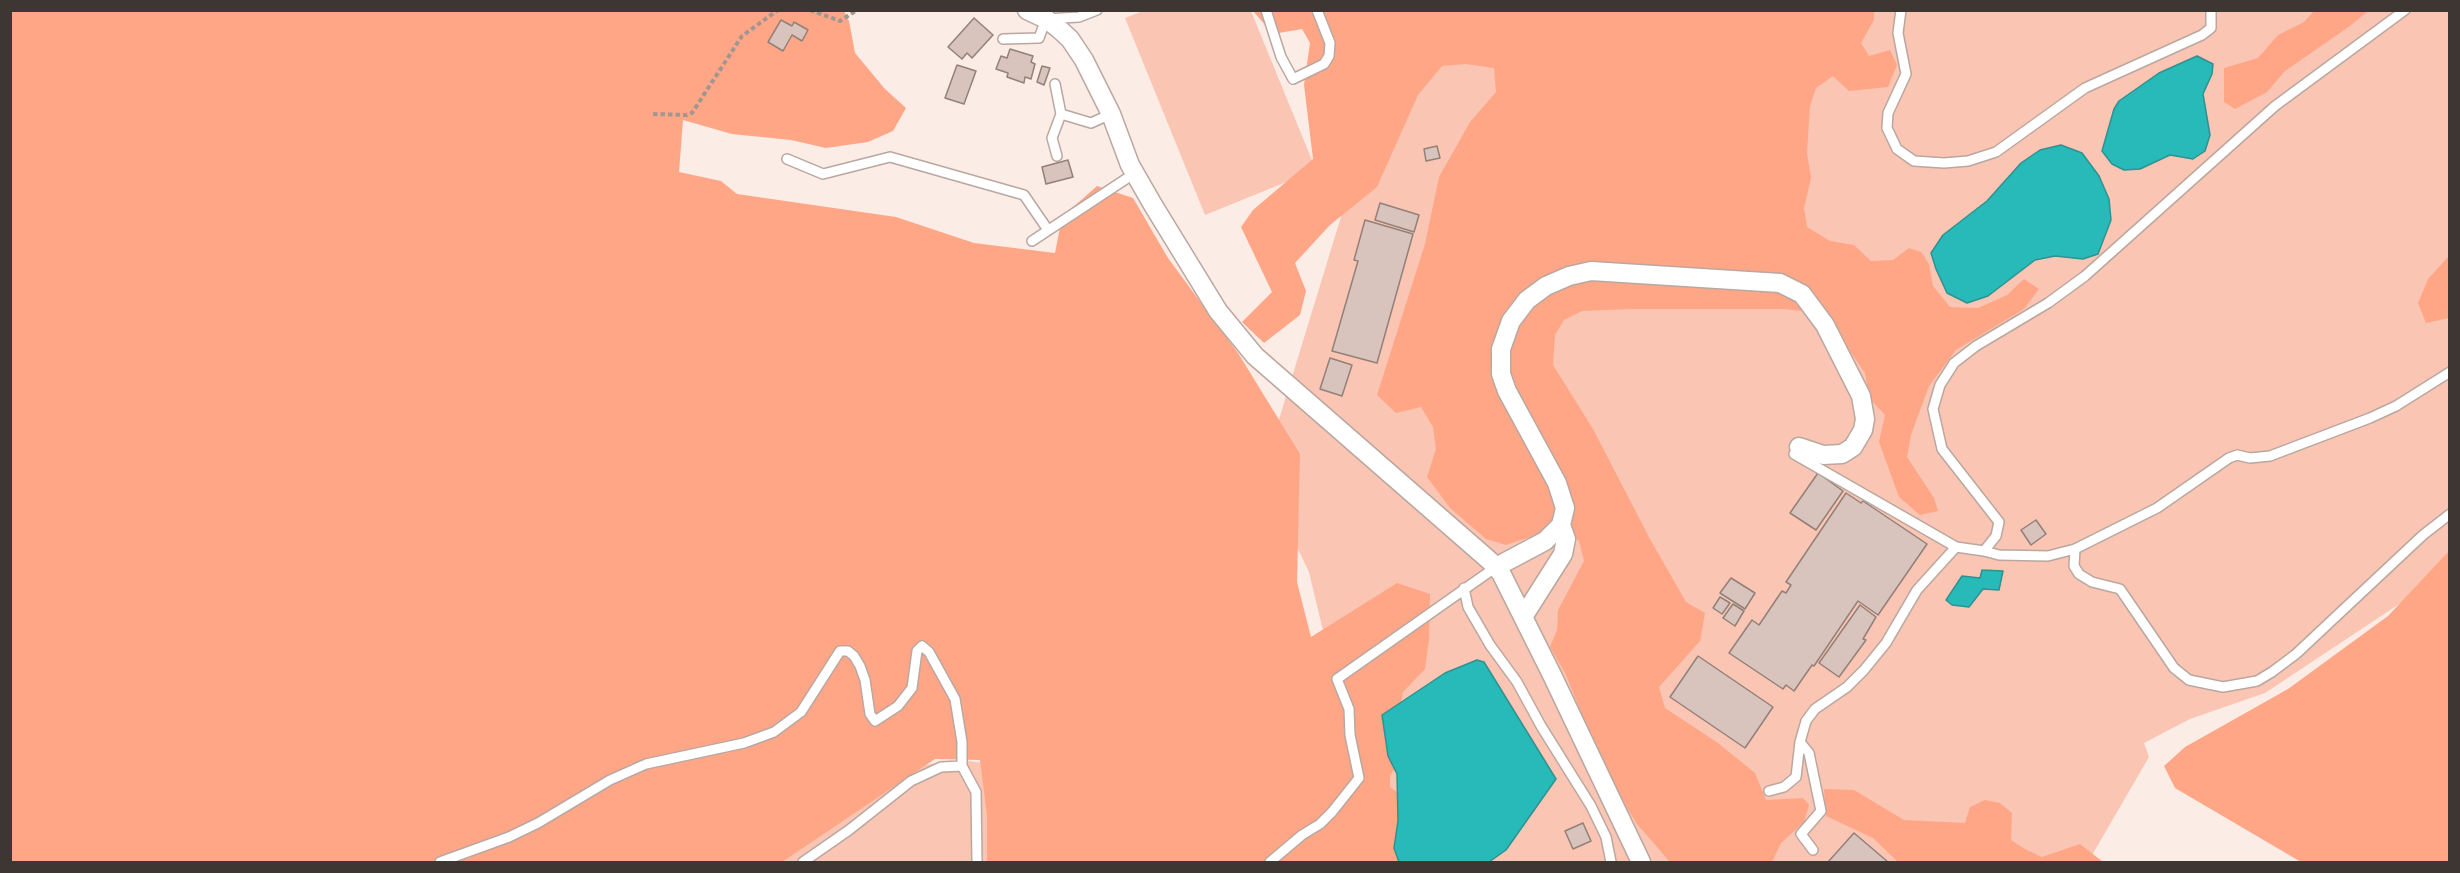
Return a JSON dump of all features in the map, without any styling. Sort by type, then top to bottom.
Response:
[{"type":"street","points":[[1027,10],[1046,19],[1070,39],[1098,85],[1135,173],[1218,311],[1255,356],[1496,567],[1523,617],[1641,862]]},
{"type":"street","points":[[1496,567],[1545,541],[1561,525],[1565,508],[1557,483],[1507,391],[1501,374],[1501,357],[1511,321],[1527,300],[1546,286],[1569,276],[1591,271],[1780,283],[1802,294],[1826,325],[1861,396],[1865,419],[1863,430],[1853,447],[1842,454],[1797,450]]},
{"type":"street","points":[[1523,617],[1563,554],[1566,539],[1561,525]]},
{"type":"lane","points":[[1003,39],[1039,38],[1046,19],[1079,17],[1097,10]]},
{"type":"lane","points":[[1266,10],[1281,57],[1293,79],[1324,64],[1329,56],[1330,43],[1317,10]]},
{"type":"lane","points":[[1901,10],[1898,33],[1906,74],[1888,113],[1887,128],[1897,149],[1914,161],[1944,163],[1968,161],[1996,152],[2085,88],[2202,35],[2211,28],[2211,10]]},
{"type":"lane","points":[[1984,551],[1996,536],[1999,522],[1942,449],[1933,409],[1940,386],[1954,363],[1976,346],[2048,303],[2085,276],[2276,106],[2405,10]]},
{"type":"lane","points":[[1055,84],[1061,114],[1052,138],[1057,156]]},
{"type":"lane","points":[[1061,114],[1091,123],[1111,114]]},
{"type":"lane","points":[[788,159],[823,174],[890,157],[1024,195],[1048,230]]},
{"type":"lane","points":[[1032,240],[1135,173]]},
{"type":"lane","points":[[1797,450],[1956,547],[1999,555],[2048,556],[2074,549],[2157,508],[2229,458],[2237,455],[2250,458],[2270,456],[2370,418],[2396,406],[2450,372]]},
{"type":"lane","points":[[2074,549],[2074,566],[2079,574],[2092,582],[2120,589],[2174,668],[2189,680],[2223,687],[2257,681],[2296,654],[2423,535],[2450,514]]},
{"type":"lane","points":[[1769,791],[1784,787],[1796,777],[1800,742],[1806,721],[1815,709],[1847,687],[1864,670],[1886,643],[1917,590],[1956,547]]},
{"type":"lane","points":[[1270,862],[1326,818],[1359,778],[1350,735],[1349,709],[1337,679],[1496,567]]},
{"type":"lane","points":[[1464,588],[1468,607],[1490,645],[1517,682],[1541,726],[1591,806],[1606,837],[1611,862]]},
{"type":"lane","points":[[440,862],[509,837],[538,823],[610,780],[646,764],[744,743],[774,732],[801,712],[840,651],[848,651],[860,666],[865,680],[870,714],[875,721],[898,706],[912,688],[914,663],[917,651],[922,646],[929,652],[956,699],[962,742],[962,766],[976,792],[977,862]]},
{"type":"lane","points":[[1800,742],[1809,753],[1821,811],[1801,834],[1813,850]]},
{"type":"lane","points":[[803,862],[849,830],[911,781],[941,767],[962,766]]},
{"type":"path","points":[[653,114],[687,115],[692,113],[742,36],[778,10]]},
{"type":"path","points":[[810,10],[840,21],[853,15],[857,10]]},
{"type":"shaded area","points":[[10,11],[844,11],[849,21],[855,53],[885,89],[906,108],[893,131],[868,142],[826,148],[791,140],[732,134],[683,120],[679,172],[721,181],[737,194],[896,217],[974,243],[1055,253],[1062,217],[1097,186],[1133,198],[1168,258],[1238,353],[1300,454],[1297,582],[1311,637],[1397,583],[1430,594],[1429,640],[1425,669],[1403,692],[1396,726],[1401,758],[1390,776],[1390,787],[1412,803],[1406,862],[987,862],[987,816],[980,760],[935,759],[782,862],[11,862]]},
{"type":"shaded area","points":[[1143,11],[1251,11],[1316,170],[1205,215],[1125,18]]},
{"type":"shaded area","points":[[1253,11],[1874,11],[1874,20],[1861,43],[1869,56],[1890,50],[1897,65],[1888,87],[1849,91],[1833,76],[1816,88],[1810,106],[1807,153],[1811,178],[1804,208],[1807,227],[1830,241],[1854,245],[1871,261],[1893,260],[1909,248],[1921,252],[1929,264],[1933,286],[1950,307],[1978,308],[2007,295],[2024,279],[2039,289],[2024,309],[1956,350],[1929,386],[1911,435],[1907,457],[1934,498],[1938,511],[1920,515],[1899,497],[1879,442],[1885,415],[1869,398],[1865,373],[1851,353],[1830,314],[1784,309],[1582,311],[1564,320],[1555,335],[1553,365],[1593,429],[1650,539],[1686,602],[1705,613],[1700,641],[1659,687],[1665,708],[1718,743],[1755,773],[1766,800],[1803,798],[1809,805],[1804,822],[1781,843],[1772,862],[1670,862],[1637,824],[1621,798],[1589,732],[1565,673],[1550,647],[1557,630],[1558,610],[1584,561],[1579,541],[1571,534],[1539,534],[1506,545],[1486,539],[1450,508],[1427,477],[1436,449],[1433,427],[1421,407],[1396,413],[1377,395],[1425,244],[1439,177],[1470,122],[1496,92],[1494,68],[1466,64],[1442,66],[1418,95],[1377,187],[1330,225],[1295,263],[1306,291],[1300,315],[1264,343],[1242,322],[1272,292],[1241,227],[1253,210],[1313,159],[1304,85],[1310,43],[1302,29],[1273,34]]},
{"type":"shaded area","points":[[1404,11],[2449,11],[2449,571],[2265,693],[2190,719],[2144,743],[2149,757],[2088,862],[420,862],[531,820],[960,760],[1134,781],[1325,639],[1309,572],[1262,475]]},
{"type":"shaded area","points":[[2314,11],[2368,11],[2285,71],[2267,92],[2235,109],[2224,102],[2224,68],[2258,58],[2278,35],[2304,22]]},
{"type":"shaded area","points":[[2449,256],[2449,318],[2426,323],[2418,303],[2428,279]]},
{"type":"shaded area","points":[[2449,551],[2449,862],[2301,862],[2175,788],[2164,766],[2185,747],[2288,689],[2388,616]]},
{"type":"shaded area","points":[[1824,789],[1854,790],[1904,820],[1965,823],[1970,807],[1985,800],[2000,803],[2012,813],[2011,840],[2025,849],[2042,857],[2080,844],[2103,862],[1898,862],[1873,838],[1826,816]]},
{"type":"water","points":[[2197,56],[2213,64],[2212,74],[2203,94],[2210,135],[2205,151],[2193,159],[2170,155],[2140,169],[2124,170],[2112,164],[2102,151],[2114,109],[2119,101],[2159,73]]},
{"type":"water","points":[[2061,145],[2082,153],[2099,176],[2109,199],[2111,220],[2098,254],[2083,259],[2055,256],[2035,260],[1988,296],[1967,303],[1947,293],[1931,253],[1943,235],[1987,201],[2021,163],[2040,150]]},
{"type":"water","points":[[1982,570],[2003,571],[1999,590],[1983,589],[1969,607],[1952,605],[1946,600],[1962,576],[1980,578]]},
{"type":"water","points":[[1477,660],[1484,662],[1556,779],[1506,850],[1489,862],[1399,862],[1394,848],[1398,821],[1397,774],[1388,756],[1382,715],[1445,673]]},
{"type":"building","points":[[974,18],[993,35],[972,58],[967,53],[962,59],[948,47]]},
{"type":"building","points":[[781,20],[792,26],[794,22],[808,30],[802,41],[792,35],[783,51],[768,42]]},
{"type":"building","points":[[1010,49],[1033,56],[1031,62],[1035,64],[1031,79],[1025,77],[1024,83],[1007,77],[1008,73],[996,69],[1001,56],[1007,58]]},
{"type":"building","points":[[957,65],[976,71],[964,104],[945,98]]},
{"type":"building","points":[[1042,66],[1050,68],[1044,85],[1037,82]]},
{"type":"building","points":[[1437,146],[1440,158],[1426,161],[1424,149]]},
{"type":"building","points":[[1068,160],[1073,177],[1046,184],[1042,167]]},
{"type":"building","points":[[1380,203],[1419,215],[1414,232],[1375,220]]},
{"type":"building","points":[[1365,220],[1413,234],[1377,363],[1332,351],[1358,261],[1354,260]]},
{"type":"building","points":[[1330,358],[1352,365],[1342,396],[1320,389]]},
{"type":"building","points":[[1818,473],[1843,491],[1816,530],[1790,513]]},
{"type":"building","points":[[1846,493],[1861,503],[1863,501],[1927,544],[1878,615],[1858,601],[1814,666],[1812,665],[1794,691],[1786,685],[1783,689],[1729,653],[1752,620],[1759,625],[1782,591],[1786,593],[1791,585],[1786,582]]},
{"type":"building","points":[[2036,520],[2046,534],[2031,545],[2021,530]]},
{"type":"building","points":[[1731,578],[1755,593],[1745,609],[1720,593]]},
{"type":"building","points":[[1720,597],[1730,603],[1722,614],[1713,608]]},
{"type":"building","points":[[1733,604],[1744,611],[1735,626],[1723,618]]},
{"type":"building","points":[[1860,605],[1876,617],[1863,639],[1866,640],[1839,677],[1819,663]]},
{"type":"building","points":[[1698,656],[1773,707],[1745,748],[1670,697]]},
{"type":"building","points":[[1583,823],[1591,841],[1573,849],[1565,831]]},
{"type":"building","points":[[1854,833],[1888,862],[1828,862]]}]
